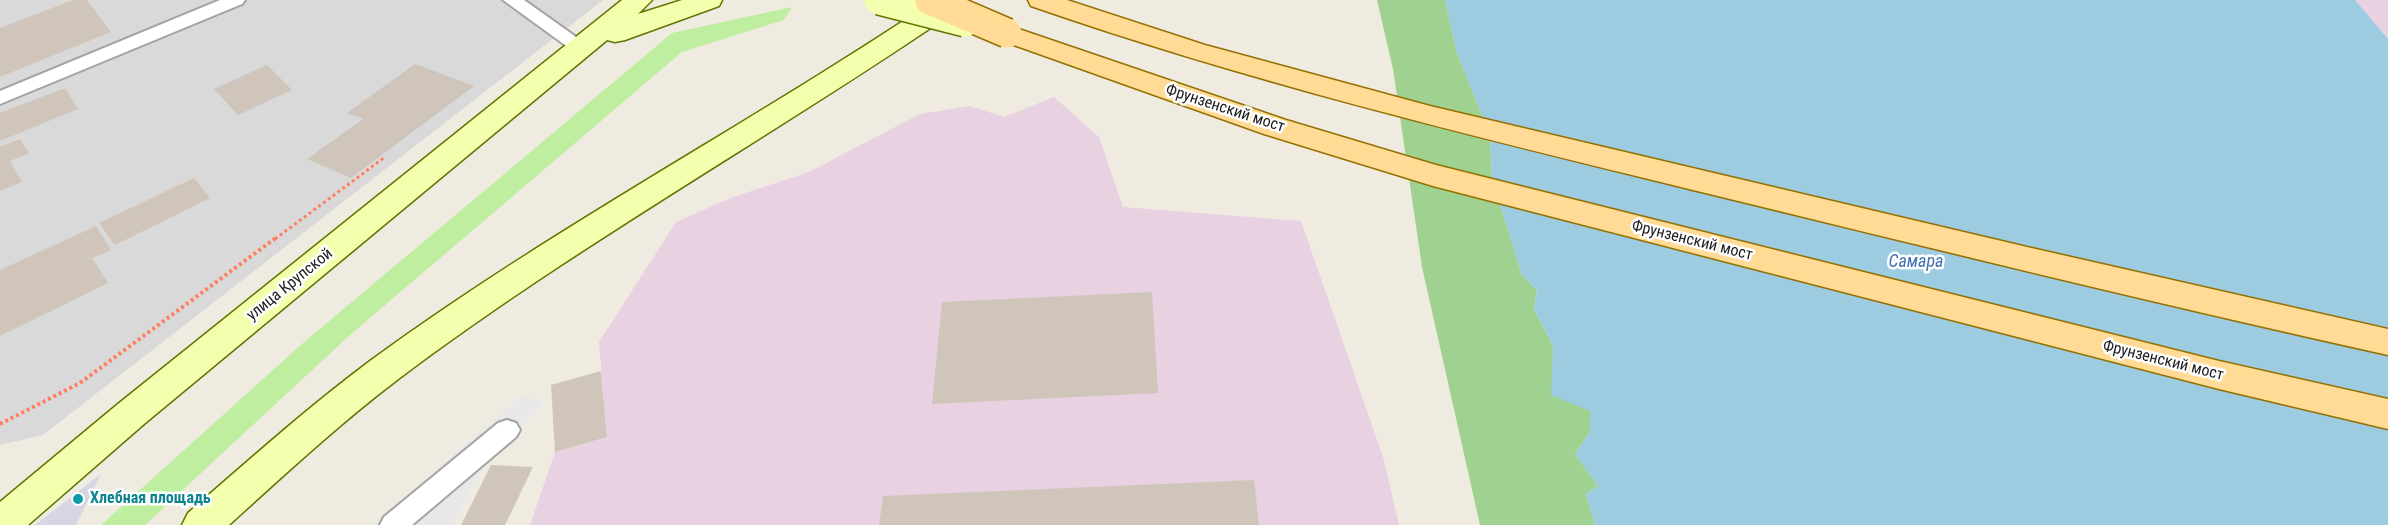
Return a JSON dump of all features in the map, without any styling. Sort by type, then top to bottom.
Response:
[{"type":"main road","points":[[583,49],[639,0]]},
{"type":"main road","points":[[583,49],[645,21],[709,0]]},
{"type":"main road","points":[[879,0],[1007,33]]},
{"type":"main road","name":"Фрунзенский мост","points":[[930,0],[1007,33],[1210,105],[1433,175],[2219,375],[2388,414]]},
{"type":"main road","points":[[202,525],[336,408],[409,352],[515,279],[869,59],[953,0]]},
{"type":"main road","points":[[1041,0],[1127,31],[1221,59],[1454,122],[2172,295],[2388,342]]},
{"type":"main road","name":"улица Крупской","points":[[0,525],[131,414],[583,49]]},
{"type":"lane","points":[[0,98],[236,0]]},
{"type":"lane","points":[[512,0],[583,49]]},
{"type":"lane","points":[[393,525],[507,430]]},
{"type":"path","points":[[0,424],[80,383],[392,151]]},
{"type":"shaded area","points":[[0,0],[603,0],[43,435],[0,445]]},
{"type":"shaded area","points":[[2355,0],[2388,0],[2388,39]]},
{"type":"shaded area","points":[[1054,97],[1099,137],[1123,207],[1301,221],[1384,460],[1399,525],[530,525],[555,452],[607,437],[599,342],[676,222],[733,197],[809,172],[920,114],[970,106],[1004,117]]},
{"type":"shaded area","points":[[522,396],[545,402],[484,464],[453,525],[372,525]]},
{"type":"shaded area","name":"Хлебная площадь","points":[[101,474],[76,525],[35,525]]},
{"type":"green space","points":[[1377,0],[1445,0],[1457,53],[1490,135],[1492,178],[1522,275],[1537,290],[1534,309],[1553,346],[1552,395],[1590,410],[1590,432],[1575,454],[1598,486],[1586,494],[1595,525],[1480,525],[1422,267],[1393,69]]},
{"type":"green space","points":[[792,7],[784,20],[682,52],[350,335],[145,525],[101,525],[303,343],[672,33]]},
{"type":"water","name":"Самара","points":[[1445,0],[2355,0],[2388,39],[2388,525],[1595,525],[1586,494],[1598,486],[1575,454],[1590,432],[1590,411],[1551,395],[1553,346],[1534,309],[1537,290],[1522,275],[1492,178],[1490,135],[1457,53]]},
{"type":"building","points":[[73,0],[87,0],[111,32],[0,77],[0,28]]},
{"type":"building","points":[[415,64],[474,86],[351,178],[307,159],[363,119],[347,113]]},
{"type":"building","points":[[267,65],[292,90],[238,115],[214,89]]},
{"type":"building","points":[[65,88],[78,109],[0,141],[0,113]]},
{"type":"building","points":[[20,139],[29,153],[10,161],[22,182],[0,191],[0,147]]},
{"type":"building","points":[[194,178],[210,198],[115,245],[99,223]]},
{"type":"building","points":[[96,226],[111,250],[92,258],[108,283],[0,336],[0,270]]},
{"type":"building","points":[[1152,292],[1158,393],[932,404],[942,302]]},
{"type":"building","points":[[601,371],[607,437],[555,452],[551,385]]},
{"type":"building","points":[[491,465],[533,467],[505,525],[461,525]]},
{"type":"building","points":[[1254,480],[1259,525],[879,525],[883,496]]},
{"type":"place","name":"Хлебная площадь","points":[[78,499]]}]
